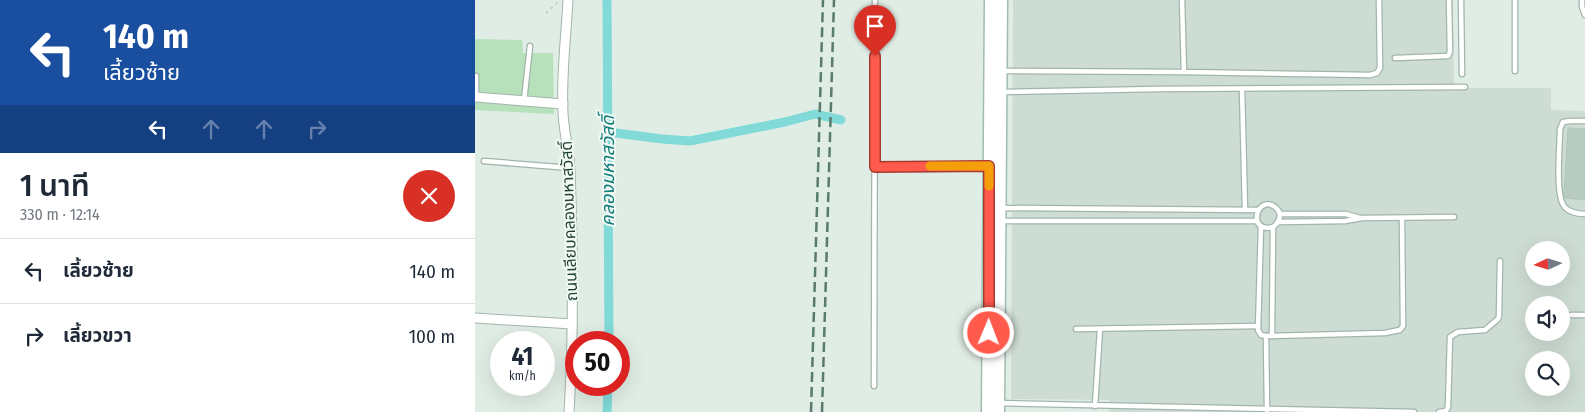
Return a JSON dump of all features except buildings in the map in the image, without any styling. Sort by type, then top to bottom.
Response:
[{"type":"main road","points":[[991,0],[989,166],[994,214],[998,408]]},
{"type":"main road","points":[[988,412],[1000,92],[1001,0]]},
{"type":"street","name":"ถนนเลียบคลองมหาสวัสดิ์","points":[[568,0],[563,104],[570,168],[572,324],[569,412]]},
{"type":"street","points":[[475,97],[563,104]]},
{"type":"street","points":[[475,318],[572,324]]},
{"type":"lane","points":[[874,386],[875,0]]},
{"type":"lane","points":[[1182,0],[1184,72]]},
{"type":"lane","points":[[1000,70],[1371,75],[1377,73],[1380,68],[1379,0]]},
{"type":"lane","points":[[1395,58],[1448,56],[1450,52],[1449,0]]},
{"type":"lane","points":[[1461,0],[1462,74]]},
{"type":"lane","points":[[1515,0],[1515,71]]},
{"type":"lane","points":[[1581,0],[1581,7],[1585,15]]},
{"type":"lane","points":[[524,101],[530,46]]},
{"type":"lane","points":[[475,97],[476,76]]},
{"type":"lane","points":[[1000,92],[1465,88]]},
{"type":"lane","points":[[1242,89],[1245,210]]},
{"type":"lane","points":[[1585,121],[1563,122],[1560,129],[1559,196],[1565,208],[1577,214],[1585,214]]},
{"type":"lane","points":[[484,160],[570,168]]},
{"type":"lane","points":[[875,167],[989,166]]},
{"type":"lane","points":[[994,214],[1258,210],[1264,205],[1272,206],[1278,210],[1279,222]]},
{"type":"lane","points":[[1258,210],[1257,221],[1265,228],[1273,227],[1279,222],[1345,222],[1362,218],[1454,217]]},
{"type":"lane","points":[[994,214],[1257,221]]},
{"type":"lane","points":[[1279,214],[1346,214],[1362,218]]},
{"type":"lane","points":[[1261,226],[1258,328],[1261,335],[1385,333],[1400,330],[1403,326],[1402,218]]},
{"type":"lane","points":[[1272,336],[1273,227]]},
{"type":"lane","points":[[1439,412],[1445,411],[1448,408],[1450,337],[1458,332],[1485,330],[1498,319],[1500,261]]},
{"type":"lane","points":[[1571,315],[1585,315]]},
{"type":"lane","points":[[1075,329],[1258,328]]},
{"type":"lane","points":[[1095,406],[1100,329]]},
{"type":"lane","points":[[1266,336],[1267,410]]},
{"type":"lane","points":[[998,408],[1095,406],[1414,412]]},
{"type":"path","points":[[546,13],[561,0]]},
{"type":"shaded area","points":[[1013,0],[1453,0],[1454,88],[1551,88],[1551,110],[1585,111],[1585,412],[1109,412],[1109,400],[1011,399]]},
{"type":"green space","points":[[475,39],[522,40],[523,53],[553,53],[554,114],[475,110]]},
{"type":"waterway","name":"คลองมหาสวัสดิ์","points":[[607,0],[609,331]]},
{"type":"waterway","points":[[608,132],[690,141],[815,114],[841,120]]},
{"type":"waterway","name":"คลองมหาสวัสดิ์","points":[[607,412],[608,396]]},
{"type":"railway","points":[[811,412],[823,0]]},
{"type":"railway","points":[[822,412],[834,0]]},
{"type":"slow traffic","points":[[930,166],[989,166],[989,186]]},
{"type":"route","points":[[875,56],[875,167],[989,166],[989,333]]}]
